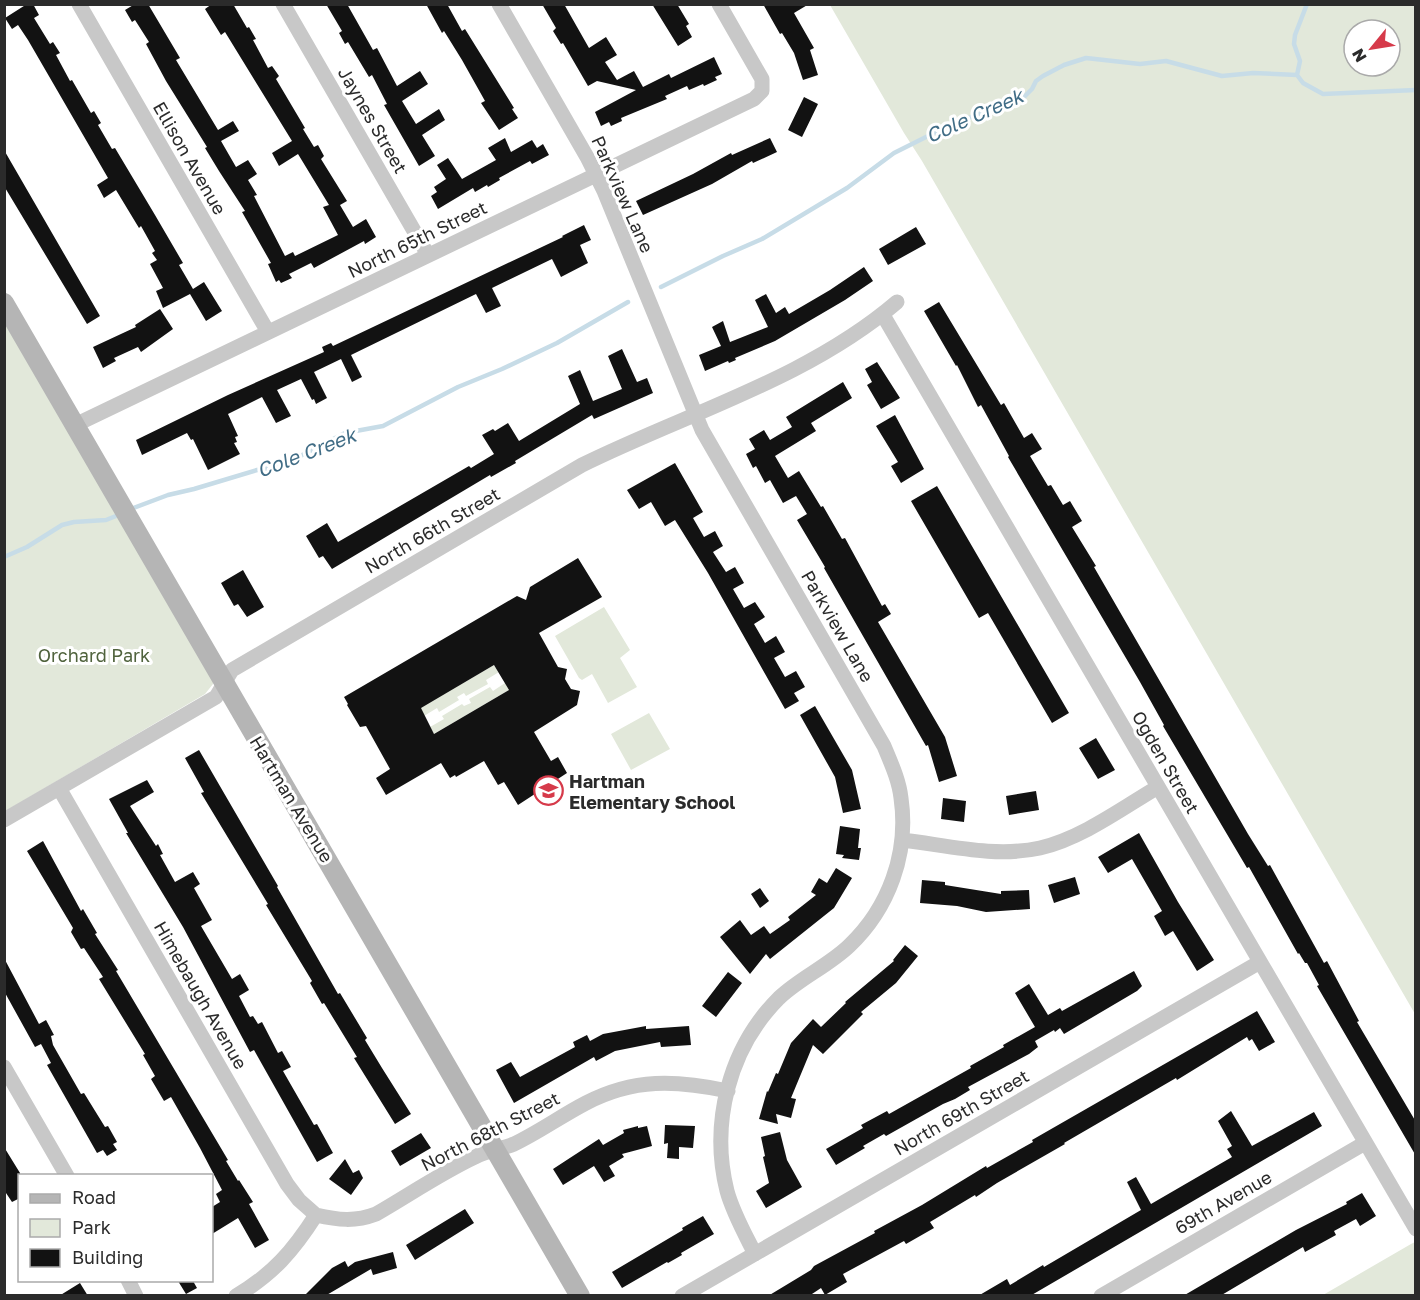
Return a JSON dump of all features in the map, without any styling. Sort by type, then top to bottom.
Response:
[{"type":"main road","name":"Hartman Avenue","points":[[4,303],[580,1296]]},
{"type":"street","name":"Ellison Avenue","points":[[79,4],[268,332]]},
{"type":"street","name":"Jaynes Street","points":[[283,4],[428,255]]},
{"type":"street","name":"Parkview Lane","points":[[499,4],[596,174],[694,415],[884,746],[901,796],[904,824],[898,863],[885,898],[874,917],[848,948],[792,987],[767,1012],[742,1050],[732,1073],[721,1130],[723,1174],[734,1212],[755,1254]]},
{"type":"street","name":"North 65th Street","points":[[75,425],[754,99],[762,91],[762,79],[720,4]]},
{"type":"street","name":"North 66th Street","points":[[4,820],[216,696],[232,670],[582,465],[746,394],[786,374],[865,328],[897,302]]},
{"type":"street","name":"Ogden Street","points":[[883,315],[1416,1229]]},
{"type":"street","points":[[902,840],[997,851],[1038,848],[1075,835],[1158,787]]},
{"type":"street","name":"Himebaugh Avenue","points":[[59,788],[287,1184],[299,1200],[316,1215]]},
{"type":"street","name":"North 69th Street","points":[[682,1296],[1260,962]]},
{"type":"street","points":[[4,1067],[66,1174]]},
{"type":"street","name":"North 68th Street","points":[[316,1215],[343,1221],[363,1219],[376,1214],[477,1156],[513,1144],[587,1102],[625,1088],[644,1084],[683,1083],[728,1090]]},
{"type":"street","name":"69th Avenue","points":[[1101,1296],[1365,1143]]},
{"type":"street","points":[[236,1296],[270,1273],[285,1259],[316,1215]]},
{"type":"street","points":[[129,1282],[136,1296]]},
{"type":"green space","points":[[830,5],[1415,5],[1415,1014]]},
{"type":"green space","name":"Orchard Park","points":[[8,325],[213,678],[213,684],[205,694],[4,812],[4,327]]},
{"type":"green space","points":[[604,607],[630,650],[620,658],[637,687],[608,703],[592,674],[582,680],[579,678],[555,636]]},
{"type":"green space","points":[[494,665],[499,672],[486,680],[488,684],[466,696],[464,693],[457,697],[459,700],[439,712],[437,708],[424,716],[420,708]]},
{"type":"green space","points":[[505,683],[509,690],[434,734],[430,727],[444,719],[442,716],[462,704],[464,706],[471,703],[469,699],[490,687],[493,691]]},
{"type":"green space","points":[[649,713],[670,749],[631,770],[611,734]]},
{"type":"green space","points":[[1415,1242],[1415,1295],[1323,1295],[1411,1244]]},
{"type":"building","points":[[27,4],[33,4],[39,15],[34,18],[50,44],[53,42],[60,53],[56,55],[70,81],[72,80],[91,113],[94,111],[101,123],[98,125],[112,149],[115,148],[183,263],[179,265],[193,289],[204,282],[222,311],[206,321],[190,294],[163,308],[156,291],[163,288],[150,264],[157,260],[152,253],[155,251],[116,190],[104,198],[97,185],[108,178],[28,40],[18,25],[12,29],[5,18]]},
{"type":"building","points":[[135,4],[148,4],[180,58],[176,60],[218,130],[233,121],[239,131],[221,141],[236,167],[248,160],[257,174],[248,180],[285,256],[293,252],[295,256],[338,235],[323,207],[329,205],[298,154],[279,166],[272,153],[292,141],[225,32],[221,35],[205,9],[212,4],[233,4],[256,39],[253,40],[268,68],[272,66],[279,76],[276,79],[305,128],[303,129],[314,147],[318,145],[324,156],[321,159],[347,201],[340,205],[353,227],[366,219],[376,237],[314,268],[311,263],[289,274],[292,278],[281,283],[279,280],[276,282],[268,264],[271,263],[242,212],[245,211],[166,81],[146,44],[149,42],[135,20],[132,22],[125,10]]},
{"type":"building","points":[[326,4],[347,4],[373,50],[377,48],[397,86],[420,71],[428,84],[402,101],[416,124],[439,109],[445,120],[422,135],[435,156],[419,166],[384,105],[387,104],[372,75],[369,77],[348,42],[345,44],[339,33],[342,31]]},
{"type":"building","points":[[426,4],[447,4],[462,31],[465,29],[518,118],[499,130],[481,103],[485,101],[462,60],[444,31],[442,33]]},
{"type":"building","points":[[542,4],[564,4],[589,48],[606,37],[617,55],[605,62],[617,80],[634,71],[643,87],[669,74],[671,78],[714,57],[722,74],[715,77],[717,80],[704,86],[703,84],[689,90],[687,86],[665,96],[667,99],[621,118],[622,121],[611,126],[609,122],[601,126],[595,112],[636,90],[597,81],[588,86],[563,43],[561,44],[553,31],[556,28]]},
{"type":"building","points":[[652,4],[677,4],[689,24],[686,26],[692,37],[678,46]]},
{"type":"building","points":[[763,4],[809,4],[794,13],[814,48],[810,50],[818,75],[803,80],[794,53]]},
{"type":"building","points":[[804,97],[818,104],[802,137],[788,130]]},
{"type":"building","points":[[505,138],[511,152],[532,140],[537,148],[543,144],[549,155],[532,164],[530,161],[499,178],[500,180],[488,187],[487,185],[475,192],[473,188],[438,209],[431,196],[437,192],[434,187],[446,179],[437,165],[448,158],[462,179],[496,160],[488,148]]},
{"type":"building","points":[[770,138],[777,152],[753,163],[752,161],[712,184],[643,215],[636,201],[731,153],[732,155]]},
{"type":"building","points":[[4,150],[100,316],[87,324],[4,186]]},
{"type":"building","points":[[584,225],[591,240],[580,245],[588,263],[561,277],[552,259],[492,288],[501,306],[486,313],[476,294],[351,355],[362,377],[352,382],[341,359],[314,372],[327,398],[316,404],[301,379],[277,390],[291,416],[276,423],[262,397],[228,414],[238,436],[235,437],[237,442],[234,443],[240,454],[208,470],[193,439],[191,440],[187,433],[142,455],[136,440],[324,352],[322,347],[331,343],[333,346]]},
{"type":"building","points":[[916,227],[926,244],[888,265],[879,249]]},
{"type":"building","points":[[864,267],[873,281],[845,300],[775,341],[735,358],[736,360],[729,363],[728,361],[705,371],[699,355],[721,346],[712,327],[723,321],[730,342],[768,327],[755,300],[766,294],[776,313],[785,307],[789,314]]},
{"type":"building","points":[[939,302],[1001,405],[1004,403],[1024,438],[1032,433],[1042,449],[1030,456],[1048,486],[1051,485],[1063,505],[1070,501],[1082,521],[1072,527],[1096,566],[1094,567],[1248,834],[1268,866],[1270,865],[1324,963],[1327,961],[1359,1021],[1357,1022],[1416,1122],[1416,1156],[1317,986],[1319,985],[1307,963],[1298,954],[1249,867],[1247,868],[1163,726],[1140,682],[1008,457],[981,405],[978,407],[957,365],[924,311]]},
{"type":"building","points":[[160,309],[173,329],[141,352],[138,347],[114,358],[116,361],[103,368],[93,347],[136,327],[135,325]]},
{"type":"building","points":[[622,349],[637,382],[647,378],[653,393],[594,419],[592,415],[515,461],[516,463],[491,477],[490,475],[332,569],[323,556],[319,558],[306,536],[327,523],[338,542],[469,466],[471,468],[494,454],[482,435],[493,429],[495,431],[508,423],[519,441],[580,404],[568,376],[580,370],[593,401],[622,389],[608,356]]},
{"type":"building","points":[[877,362],[900,398],[881,409],[867,385],[872,382],[865,369]]},
{"type":"building","points":[[843,382],[852,398],[811,423],[816,431],[775,456],[788,478],[799,471],[842,539],[845,538],[882,606],[885,604],[891,614],[878,622],[945,737],[957,776],[939,782],[928,745],[926,746],[797,520],[807,514],[796,496],[783,503],[770,480],[765,483],[756,466],[753,468],[746,454],[755,449],[749,439],[764,430],[770,440],[792,427],[786,417]]},
{"type":"building","points":[[895,415],[924,469],[901,483],[891,466],[898,462],[876,426]]},
{"type":"building","points":[[675,463],[703,512],[693,518],[704,537],[715,531],[723,546],[713,552],[726,572],[735,567],[744,583],[733,589],[744,608],[755,602],[765,617],[754,624],[765,643],[776,636],[785,652],[774,658],[785,677],[796,671],[805,687],[794,693],[799,701],[785,709],[708,573],[675,520],[665,526],[651,502],[639,509],[627,490]]},
{"type":"building","points":[[937,486],[1069,713],[1052,723],[988,613],[979,618],[911,501]]},
{"type":"building","points":[[578,558],[602,597],[539,633],[558,667],[567,669],[565,679],[571,689],[580,691],[577,705],[534,732],[551,761],[558,757],[567,773],[518,805],[504,782],[498,785],[484,761],[450,778],[441,763],[386,795],[376,778],[390,769],[366,726],[360,727],[344,697],[517,596],[526,600],[530,587]],"holes":[[[494,665],[509,690],[434,734],[421,708]]]},
{"type":"building","points":[[243,570],[264,607],[247,617],[238,604],[234,606],[221,583]]},
{"type":"building","points":[[815,706],[852,770],[861,809],[843,813],[835,777],[800,715]]},
{"type":"building","points":[[1096,738],[1115,770],[1098,779],[1079,748]]},
{"type":"building","points":[[199,750],[338,994],[340,993],[367,1038],[365,1040],[411,1114],[395,1124],[354,1058],[357,1057],[324,1003],[322,1004],[310,983],[312,981],[266,905],[268,904],[201,793],[204,792],[185,758]]},
{"type":"building","points":[[147,780],[154,792],[130,806],[156,846],[158,844],[163,854],[160,855],[175,882],[193,872],[200,884],[194,888],[212,920],[201,926],[232,979],[240,974],[249,990],[239,996],[250,1017],[253,1016],[258,1024],[262,1022],[278,1053],[282,1051],[291,1067],[283,1071],[333,1153],[317,1162],[254,1050],[250,1052],[183,927],[126,833],[128,833],[109,799]]},
{"type":"building","points":[[1036,791],[1039,810],[1009,815],[1006,796]]},
{"type":"building","points":[[943,798],[966,801],[964,822],[941,819]]},
{"type":"building","points":[[840,826],[860,829],[859,860],[842,858],[844,855],[836,854]]},
{"type":"building","points":[[1139,833],[1214,960],[1197,971],[1173,931],[1165,936],[1154,916],[1162,911],[1132,859],[1108,873],[1098,857]]},
{"type":"building","points":[[43,841],[81,911],[83,909],[97,933],[95,934],[118,970],[116,971],[228,1160],[226,1161],[253,1202],[249,1204],[269,1240],[255,1248],[238,1218],[213,1233],[213,1206],[220,1202],[216,1194],[222,1190],[171,1097],[164,1101],[151,1079],[155,1076],[143,1055],[145,1054],[99,979],[103,977],[71,932],[73,928],[27,851]]},
{"type":"building","points":[[836,868],[852,878],[834,908],[770,959],[766,954],[750,974],[720,937],[740,920],[751,935],[764,926],[770,934],[790,920],[788,917],[816,895],[811,892],[819,878],[827,883]]},
{"type":"building","points":[[1075,877],[1080,894],[1054,903],[1048,885]]},
{"type":"building","points":[[922,880],[945,882],[945,885],[1001,894],[1001,891],[1029,890],[1030,909],[986,912],[957,906],[920,903]]},
{"type":"building","points":[[760,888],[769,901],[760,908],[751,894]]},
{"type":"building","points":[[905,945],[918,956],[896,983],[861,1012],[863,1014],[823,1054],[813,1045],[791,1098],[796,1099],[791,1118],[776,1114],[778,1124],[759,1119],[767,1091],[776,1073],[778,1074],[791,1043],[813,1019],[821,1027],[845,1002],[894,961]]},
{"type":"building","points":[[4,958],[39,1024],[46,1020],[54,1035],[51,1036],[53,1045],[81,1094],[84,1093],[117,1142],[113,1144],[117,1150],[107,1156],[103,1150],[97,1153],[47,1065],[51,1063],[41,1044],[35,1047],[4,991]]},
{"type":"building","points":[[1134,971],[1142,986],[1137,991],[1064,1034],[1060,1028],[1035,1041],[1038,1047],[1029,1054],[968,1087],[970,1090],[955,1099],[886,1136],[884,1134],[836,1165],[826,1149],[863,1128],[861,1125],[887,1111],[889,1114],[971,1068],[970,1066],[1035,1027],[1015,993],[1029,984],[1048,1015],[1060,1008],[1062,1011]]},
{"type":"building","points":[[728,972],[742,983],[716,1017],[702,1006]]},
{"type":"building","points":[[1257,1011],[1275,1042],[1259,1051],[1252,1039],[1249,1041],[1247,1037],[1177,1080],[1176,1078],[930,1222],[934,1228],[906,1244],[904,1241],[843,1274],[847,1282],[825,1295],[821,1288],[809,1296],[768,1296],[814,1266],[875,1233],[874,1231],[986,1166],[987,1168],[1033,1142],[1032,1140]]},
{"type":"building","points":[[646,1026],[646,1029],[689,1026],[691,1045],[661,1047],[660,1042],[615,1051],[596,1061],[594,1057],[514,1103],[496,1070],[511,1062],[520,1077],[575,1047],[573,1042],[587,1035],[590,1041],[603,1034]]},
{"type":"building","points":[[1231,1111],[1252,1146],[1314,1112],[1322,1126],[1030,1296],[978,1296],[1007,1279],[1010,1285],[1141,1210],[1127,1182],[1136,1177],[1151,1204],[1232,1157],[1227,1149],[1232,1146],[1218,1121]]},
{"type":"building","points":[[665,1125],[695,1126],[693,1148],[679,1147],[679,1159],[667,1158],[668,1143],[664,1144]]},
{"type":"building","points":[[638,1126],[638,1128],[647,1126],[652,1146],[622,1154],[624,1157],[609,1166],[615,1176],[604,1182],[594,1166],[563,1185],[553,1169],[599,1139],[603,1145],[624,1133],[623,1130]]},
{"type":"building","points":[[780,1132],[787,1160],[802,1187],[766,1208],[756,1191],[769,1183],[761,1137]]},
{"type":"building","points":[[421,1133],[431,1148],[400,1166],[391,1151]]},
{"type":"building","points":[[4,1147],[20,1173],[18,1174],[18,1199],[12,1202],[4,1190]]},
{"type":"building","points":[[345,1159],[353,1173],[359,1170],[363,1178],[351,1195],[329,1179]]},
{"type":"building","points":[[1362,1193],[1376,1216],[1360,1226],[1356,1219],[1334,1231],[1336,1235],[1305,1252],[1303,1247],[1220,1296],[1183,1296],[1296,1230],[1347,1204],[1346,1202]]},
{"type":"building","points":[[465,1209],[474,1223],[415,1260],[406,1245]]},
{"type":"building","points":[[703,1216],[714,1234],[681,1253],[682,1255],[622,1288],[612,1272]]},
{"type":"building","points":[[393,1252],[397,1268],[373,1275],[371,1269],[325,1296],[304,1296],[332,1268],[345,1261],[348,1267],[355,1262]]},
{"type":"building","points":[[179,1282],[194,1282],[197,1288],[186,1294]]},
{"type":"building","points":[[80,1283],[88,1296],[59,1296]]},
{"type":"waterway","points":[[1297,75],[1300,61],[1294,44],[1295,35],[1307,4]]},
{"type":"waterway","name":"Cole Creek","points":[[661,287],[762,239],[847,188],[894,153],[950,125],[1024,97],[1036,81],[1043,76],[1064,65],[1086,58],[1140,64],[1166,61],[1222,76],[1253,73],[1297,75],[1303,83],[1323,94],[1416,90]]},
{"type":"waterway","name":"Cole Creek","points":[[128,510],[168,495],[257,470],[279,467],[345,433],[383,426],[458,387],[557,343],[628,302]]},
{"type":"waterway","name":"Cole Creek","points":[[4,557],[27,547],[62,525],[106,520],[121,514]]},
{"type":"place","name":"Hartman Elementary School","points":[[548,791]]}]
